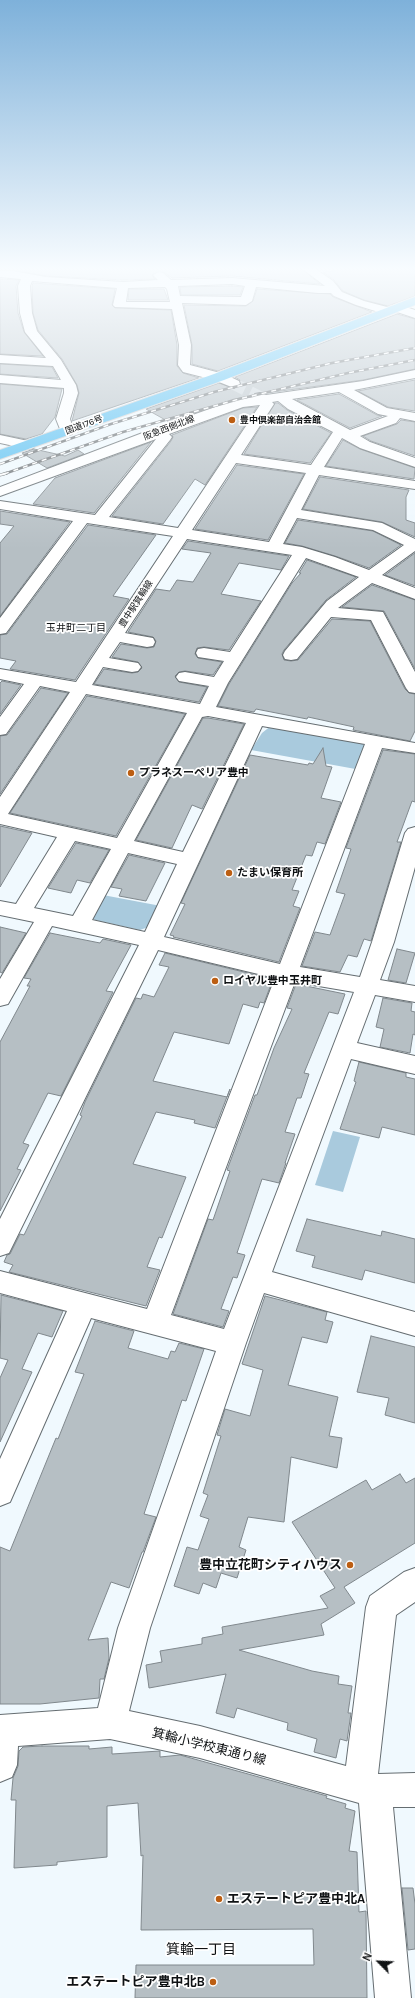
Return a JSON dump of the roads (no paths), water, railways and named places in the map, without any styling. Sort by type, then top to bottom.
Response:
[{"type":"highway","name":"国道176号","points":[[0,455],[255,363]]},
{"type":"street","points":[[57,363],[70,385],[71,393],[63,419],[67,431]]},
{"type":"street","points":[[184,363],[187,369],[219,377],[234,384]]},
{"type":"street","name":"阪急西側北線","points":[[0,492],[158,432],[240,403],[261,398],[340,388],[415,374]]},
{"type":"street","points":[[0,379],[70,385]]},
{"type":"street","points":[[340,388],[383,411],[415,417]]},
{"type":"street","points":[[279,396],[293,406],[384,454],[411,458]]},
{"type":"street","name":"豊中駅箕輪線","points":[[0,812],[267,404],[261,398]]},
{"type":"street","points":[[273,548],[315,470],[344,433],[391,420],[396,414]]},
{"type":"street","points":[[99,520],[165,437],[158,432]]},
{"type":"street","points":[[0,439],[28,445]]},
{"type":"street","points":[[232,458],[415,485]]},
{"type":"street","points":[[0,505],[302,552],[330,560],[415,594]]},
{"type":"street","points":[[291,655],[333,604],[415,545],[377,526],[292,513]]},
{"type":"street","points":[[0,629],[83,518]]},
{"type":"street","points":[[79,924],[122,845],[201,711],[302,552]]},
{"type":"street","points":[[327,612],[377,615],[415,688]]},
{"type":"street","points":[[115,636],[147,642]]},
{"type":"street","points":[[204,653],[234,658]]},
{"type":"street","points":[[98,661],[132,668]]},
{"type":"street","points":[[0,674],[256,721],[415,748]]},
{"type":"street","points":[[185,676],[219,683]]},
{"type":"street","points":[[0,730],[35,681]]},
{"type":"street","points":[[0,1245],[152,940],[188,860],[256,721]]},
{"type":"street","points":[[155,1323],[375,741]]},
{"type":"street","points":[[0,818],[188,860]]},
{"type":"street","points":[[110,1723],[134,1628],[232,1342],[367,987],[383,942],[415,833]]},
{"type":"street","points":[[21,913],[69,834]]},
{"type":"street","points":[[0,908],[152,940],[287,973],[415,994]]},
{"type":"street","points":[[0,998],[47,917]]},
{"type":"street","points":[[344,1049],[415,1065]]},
{"type":"street","points":[[256,1279],[415,1324]]},
{"type":"street","points":[[0,1282],[232,1342]]},
{"type":"street","points":[[2,1484],[84,1304]]},
{"type":"street","points":[[393,1998],[367,1789],[381,1607],[415,1584]]},
{"type":"street","name":"箕輪小学校東通り線","points":[[1,1731],[110,1723],[200,1742],[367,1789],[415,1790]]},
{"type":"street","points":[[0,1765],[1,1731]]},
{"type":"tunnel","points":[[234,384],[260,397]]},
{"type":"railway","points":[[0,464],[111,424],[214,392],[331,363]]},
{"type":"railway","points":[[6,473],[123,432],[239,399],[348,373],[398,363]]},
{"type":"railway","points":[[0,475],[6,473]]},
{"type":"place","name":"豊中倶楽部自治会館","points":[[232,420]]},
{"type":"place","name":"プラネスーペリア豊中","points":[[131,773]]},
{"type":"place","name":"たまい保育所","points":[[229,873]]},
{"type":"place","name":"ロイヤル豊中玉井町","points":[[215,981]]},
{"type":"place","name":"豊中立花町シティハウス","points":[[350,1565]]},
{"type":"place","name":"エステートピア豊中北A","points":[[219,1899]]},
{"type":"place","name":"エステートピア豊中北B","points":[[213,1982]]},
{"type":"district","name":"玉井町二丁目","points":[[76,628]]},
{"type":"district","name":"箕輪一丁目","points":[[201,1950]]}]
